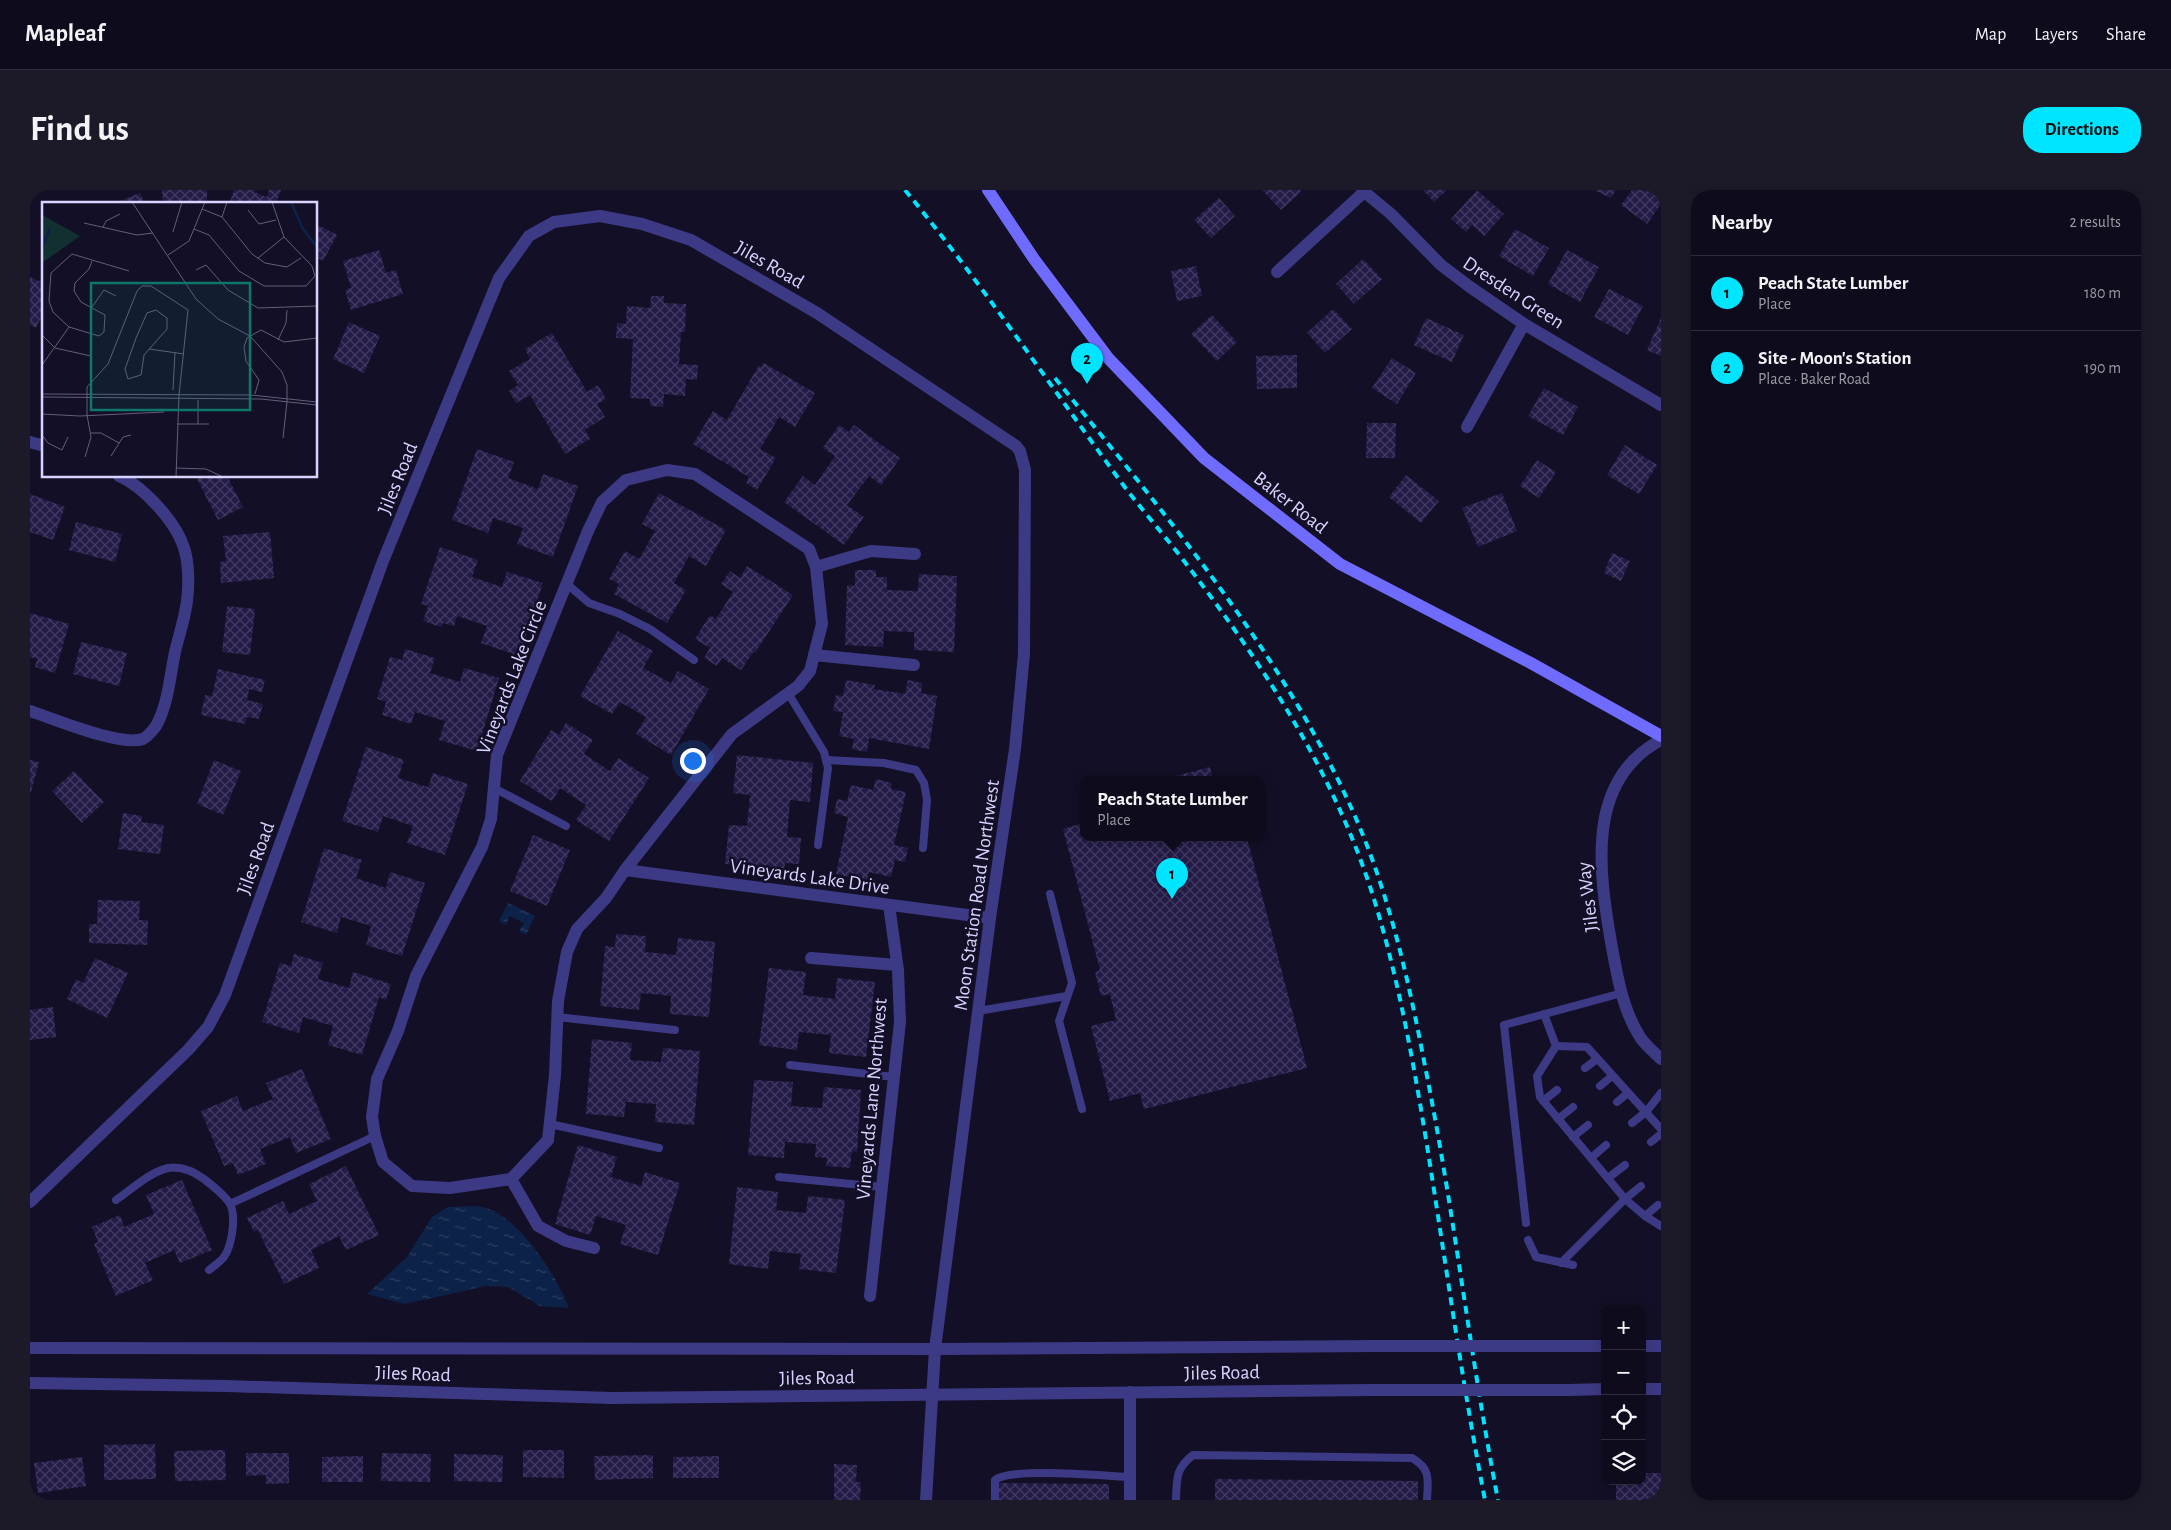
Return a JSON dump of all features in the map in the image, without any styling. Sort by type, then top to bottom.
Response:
[{"type":"main road","name":"Baker Road","points":[[988,190],[1034,259],[1109,358],[1204,458],[1340,564],[1529,662],[1661,736]]},
{"type":"street","points":[[1277,272],[1363,191]]},
{"type":"street","name":"Dresden Green","points":[[1363,191],[1391,214],[1441,265],[1524,324],[1661,406]]},
{"type":"street","name":"Jiles Road","points":[[30,1202],[188,1050],[208,1027],[225,995],[383,561],[500,278],[529,236],[554,222],[600,216],[642,224],[691,240],[817,313],[1016,446]]},
{"type":"street","points":[[1467,427],[1524,324]]},
{"type":"street","name":"Moon Station Road Northwest","points":[[926,1500],[935,1349],[990,918],[1015,749],[1024,654],[1025,470],[1020,451],[1016,446]]},
{"type":"street","name":"Vineyards Lake Circle","points":[[667,470],[695,474],[809,549],[816,566],[822,624],[810,671],[798,686],[732,734],[625,870],[606,898],[577,929],[567,952],[558,1002],[548,1140],[511,1179],[450,1188],[412,1186],[383,1162],[375,1136],[372,1117],[377,1079],[398,1031],[416,976],[482,847],[491,819],[497,755],[567,584],[602,502],[626,480],[667,470]]},
{"type":"street","points":[[30,710],[115,738],[134,741],[145,738],[156,726],[170,678],[186,610],[184,547],[172,525],[157,505],[138,488],[122,478]]},
{"type":"street","points":[[816,566],[871,550],[914,554]]},
{"type":"street","points":[[814,655],[914,665]]},
{"type":"street","name":"Jiles Way","points":[[1661,740],[1632,761],[1620,776],[1610,799],[1603,825],[1600,854],[1604,903],[1622,993],[1640,1038],[1661,1059]]},
{"type":"street","name":"Vineyards Lake Drive","points":[[625,870],[990,918]]},
{"type":"street","name":"Vineyards Lane Northwest","points":[[870,1296],[900,1022],[897,965],[889,905]]},
{"type":"street","points":[[811,958],[897,965]]},
{"type":"street","points":[[511,1179],[538,1226],[566,1240],[594,1248]]},
{"type":"street","name":"Jiles Road","points":[[30,1348],[935,1349],[1601,1346]]},
{"type":"street","points":[[1646,1346],[1661,1346]]},
{"type":"street","name":"Jiles Road","points":[[30,1383],[235,1386],[612,1398],[1601,1389]]},
{"type":"street","points":[[1646,1389],[1661,1389]]},
{"type":"street","points":[[1130,1392],[1130,1500]]},
{"type":"lane","points":[[567,584],[589,603],[620,614],[650,629],[694,660]]},
{"type":"lane","points":[[788,693],[824,752],[828,768],[818,845]]},
{"type":"lane","points":[[826,760],[884,763],[916,770],[924,783],[927,800],[923,848]]},
{"type":"lane","points":[[494,788],[566,826]]},
{"type":"lane","points":[[1050,894],[1072,983],[1059,1021],[1082,1109]]},
{"type":"lane","points":[[1526,1223],[1504,1025],[1622,993]]},
{"type":"lane","points":[[978,1012],[1067,996]]},
{"type":"lane","points":[[1544,1014],[1556,1046]]},
{"type":"lane","points":[[558,1017],[675,1030]]},
{"type":"lane","points":[[1556,1046],[1586,1047],[1661,1129]]},
{"type":"lane","points":[[1556,1046],[1537,1076],[1540,1097],[1625,1199],[1645,1216],[1661,1226]]},
{"type":"lane","points":[[1586,1068],[1597,1058]]},
{"type":"lane","points":[[790,1066],[894,1077]]},
{"type":"lane","points":[[1600,1086],[1612,1076]]},
{"type":"lane","points":[[1543,1101],[1557,1090]]},
{"type":"lane","points":[[1617,1102],[1628,1093]]},
{"type":"lane","points":[[1632,1123],[1646,1112],[1661,1093]]},
{"type":"lane","points":[[1558,1119],[1574,1107]]},
{"type":"lane","points":[[550,1124],[659,1148]]},
{"type":"lane","points":[[1573,1137],[1588,1125]]},
{"type":"lane","points":[[1651,1142],[1661,1134]]},
{"type":"lane","points":[[230,1204],[375,1136]]},
{"type":"lane","points":[[1591,1158],[1606,1145]]},
{"type":"lane","points":[[1608,1178],[1625,1165]]},
{"type":"lane","points":[[116,1200],[157,1172],[169,1168],[183,1168],[216,1188],[230,1204],[233,1216],[232,1236],[224,1256],[209,1270]]},
{"type":"lane","points":[[779,1177],[882,1187]]},
{"type":"lane","points":[[1561,1262],[1625,1199],[1641,1186]]},
{"type":"lane","points":[[1645,1216],[1658,1205]]},
{"type":"lane","points":[[1528,1240],[1536,1257],[1573,1265]]},
{"type":"lane","points":[[1176,1500],[1177,1475],[1183,1463],[1193,1455],[1412,1458],[1422,1464],[1428,1476],[1427,1500]]},
{"type":"lane","points":[[995,1500],[995,1480],[999,1476],[1018,1473],[1130,1477]]},
{"type":"water","points":[[508,903],[535,916],[526,935],[519,931],[524,923],[510,916],[506,925],[499,921]]},
{"type":"water","points":[[472,1206],[486,1208],[499,1214],[512,1224],[536,1250],[555,1280],[569,1308],[540,1306],[508,1287],[486,1286],[405,1304],[367,1294],[407,1257],[432,1217],[448,1207]]},
{"type":"building","points":[[162,190],[207,190],[207,202],[163,202]]},
{"type":"building","points":[[234,190],[255,190],[254,192],[267,197],[269,190],[281,190],[277,202],[230,202]]},
{"type":"building","points":[[1262,190],[1300,190],[1301,192],[1281,210]]},
{"type":"building","points":[[1423,190],[1447,190],[1434,202]]},
{"type":"building","points":[[1477,190],[1504,214],[1484,236],[1472,225],[1466,232],[1451,219]]},
{"type":"building","points":[[1594,190],[1616,190],[1611,198]]},
{"type":"building","points":[[1632,190],[1651,190],[1661,197],[1661,204],[1647,224],[1621,205]]},
{"type":"building","points":[[140,193],[144,202],[117,202]]},
{"type":"building","points":[[1219,198],[1235,216],[1211,238],[1194,220]]},
{"type":"building","points":[[318,225],[337,235],[323,261],[318,258]]},
{"type":"building","points":[[1515,229],[1549,248],[1533,276],[1499,256]]},
{"type":"building","points":[[379,250],[386,273],[396,270],[403,294],[351,310],[345,290],[351,288],[343,261]]},
{"type":"building","points":[[1567,250],[1599,267],[1580,302],[1548,284]]},
{"type":"building","points":[[1363,259],[1382,279],[1354,304],[1336,284]]},
{"type":"building","points":[[1196,266],[1202,296],[1177,301],[1171,271]]},
{"type":"building","points":[[30,277],[42,282],[42,315],[36,328],[30,325]]},
{"type":"building","points":[[1609,289],[1643,306],[1628,335],[1594,317]]},
{"type":"building","points":[[651,296],[664,296],[664,303],[686,304],[685,332],[681,332],[679,364],[698,365],[697,380],[686,379],[685,396],[664,394],[663,407],[650,406],[650,399],[630,398],[633,339],[616,338],[617,323],[626,324],[627,306],[650,308]]},
{"type":"building","points":[[1333,309],[1352,329],[1325,353],[1307,333]]},
{"type":"building","points":[[1212,315],[1237,342],[1217,361],[1191,334]]},
{"type":"building","points":[[1426,318],[1464,335],[1452,362],[1414,345]]},
{"type":"building","points":[[1661,318],[1661,356],[1647,350]]},
{"type":"building","points":[[349,322],[380,336],[364,373],[333,359]]},
{"type":"building","points":[[552,333],[587,392],[598,385],[606,399],[597,404],[605,417],[585,430],[590,439],[565,454],[530,395],[516,403],[509,391],[518,385],[509,371],[530,359],[525,349]]},
{"type":"building","points":[[1297,355],[1297,388],[1257,389],[1256,356]]},
{"type":"building","points":[[1392,358],[1416,373],[1397,404],[1372,388]]},
{"type":"building","points":[[764,363],[815,393],[795,427],[779,417],[760,449],[776,458],[757,490],[746,483],[749,477],[693,444],[713,411],[727,420],[759,365],[761,367]]},
{"type":"building","points":[[1544,388],[1578,407],[1563,435],[1528,416]]},
{"type":"building","points":[[1367,423],[1396,423],[1395,458],[1366,458]]},
{"type":"building","points":[[839,425],[849,432],[854,425],[900,458],[881,485],[869,476],[847,505],[864,517],[844,545],[784,502],[803,476],[815,485],[835,456],[823,448]]},
{"type":"building","points":[[1625,445],[1657,465],[1639,494],[1607,475]]},
{"type":"building","points":[[477,449],[514,462],[508,478],[538,489],[543,474],[578,486],[553,557],[517,544],[523,528],[493,518],[488,533],[452,520]]},
{"type":"building","points":[[1537,460],[1556,472],[1539,498],[1520,486]]},
{"type":"building","points":[[1406,475],[1439,501],[1421,523],[1389,497]]},
{"type":"building","points":[[228,478],[243,507],[218,520],[197,479]]},
{"type":"building","points":[[659,493],[726,530],[706,566],[689,556],[674,583],[686,590],[667,623],[614,594],[619,584],[609,579],[625,551],[639,559],[655,531],[642,524]]},
{"type":"building","points":[[1502,493],[1517,531],[1478,547],[1462,508]]},
{"type":"building","points":[[30,494],[65,507],[53,540],[30,532]]},
{"type":"building","points":[[76,522],[122,534],[115,562],[69,550]]},
{"type":"building","points":[[270,532],[274,578],[221,583],[220,562],[226,561],[223,536]]},
{"type":"building","points":[[440,547],[478,560],[472,577],[502,587],[507,572],[543,583],[519,656],[481,643],[487,626],[457,616],[454,626],[443,623],[441,627],[423,621],[428,606],[421,604]]},
{"type":"building","points":[[1612,553],[1630,561],[1621,581],[1604,573]]},
{"type":"building","points":[[747,566],[793,595],[755,653],[754,651],[741,670],[722,658],[717,666],[704,658],[710,648],[695,639],[710,615],[716,619],[733,592],[721,584],[730,571],[740,578]]},
{"type":"building","points":[[855,570],[876,570],[876,577],[887,577],[887,590],[918,591],[919,574],[957,576],[954,652],[914,650],[914,632],[884,631],[883,647],[845,645],[847,585],[855,586]]},
{"type":"building","points":[[227,606],[255,609],[250,655],[222,652]]},
{"type":"building","points":[[30,613],[69,624],[55,673],[35,667],[37,659],[30,657]]},
{"type":"building","points":[[618,631],[653,651],[643,668],[671,683],[678,671],[709,689],[671,755],[636,734],[646,717],[620,702],[612,714],[580,696]]},
{"type":"building","points":[[81,642],[127,653],[119,686],[73,674]]},
{"type":"building","points":[[405,649],[435,658],[430,673],[460,682],[464,668],[499,678],[477,751],[439,740],[445,721],[415,712],[411,724],[382,715],[386,702],[377,699],[390,657],[402,660]]},
{"type":"building","points":[[218,669],[265,680],[262,692],[249,689],[247,700],[263,704],[259,719],[247,717],[245,724],[201,715],[205,695],[212,696]]},
{"type":"building","points":[[846,680],[875,685],[874,689],[905,694],[908,680],[922,683],[921,693],[937,696],[929,749],[869,738],[867,752],[852,749],[854,739],[839,736],[843,712],[833,711],[836,695],[843,696]]},
{"type":"building","points":[[566,723],[593,740],[584,754],[610,771],[618,758],[649,778],[609,841],[576,820],[586,805],[560,788],[552,801],[520,781],[551,730],[559,735]]},
{"type":"building","points":[[366,747],[404,760],[398,778],[428,787],[433,773],[468,784],[445,855],[407,843],[413,826],[383,816],[378,832],[342,821]]},
{"type":"building","points":[[737,755],[813,763],[810,802],[790,800],[787,837],[801,838],[799,864],[785,863],[784,870],[725,864],[729,825],[747,826],[750,795],[733,793]]},
{"type":"building","points":[[30,760],[39,762],[31,792],[30,792]]},
{"type":"building","points":[[214,760],[241,771],[223,815],[197,804]]},
{"type":"building","points":[[1210,767],[1212,776],[1175,776]]},
{"type":"building","points":[[74,771],[104,802],[82,823],[52,791]]},
{"type":"building","points":[[876,779],[892,783],[891,789],[906,792],[894,845],[908,848],[905,862],[895,860],[891,877],[869,872],[867,881],[836,874],[848,817],[834,813],[837,799],[847,801],[851,785],[873,790]]},
{"type":"building","points":[[123,813],[142,816],[141,822],[164,825],[160,854],[118,849]]},
{"type":"building","points":[[1080,824],[1080,841],[1248,841],[1307,1068],[1144,1109],[1140,1093],[1110,1101],[1091,1026],[1116,1020],[1110,994],[1101,996],[1095,972],[1100,970],[1063,829]]},
{"type":"building","points":[[533,835],[570,850],[547,906],[510,891]]},
{"type":"building","points":[[324,848],[362,860],[356,878],[386,888],[390,872],[425,883],[402,956],[366,945],[371,926],[341,917],[337,933],[301,922]]},
{"type":"building","points":[[98,900],[140,901],[139,920],[148,920],[147,945],[89,943],[89,924],[97,924]]},
{"type":"building","points":[[616,934],[646,936],[645,952],[676,955],[678,938],[715,942],[709,1017],[670,1014],[671,996],[641,993],[639,1010],[600,1006],[605,946],[615,947]]},
{"type":"building","points":[[294,954],[323,963],[318,979],[349,988],[353,972],[391,984],[386,1000],[379,997],[362,1055],[328,1045],[333,1026],[303,1017],[299,1033],[262,1022],[280,963],[291,966]]},
{"type":"building","points":[[95,958],[128,973],[107,1018],[67,999],[76,979],[83,983]]},
{"type":"building","points":[[769,968],[806,972],[803,995],[835,999],[837,978],[875,982],[866,1057],[829,1053],[831,1035],[799,1032],[797,1050],[759,1045]]},
{"type":"building","points":[[53,1007],[56,1037],[30,1040],[30,1010]]},
{"type":"building","points":[[592,1039],[632,1043],[630,1060],[661,1062],[663,1048],[700,1051],[694,1125],[655,1122],[656,1104],[626,1102],[624,1117],[586,1114]]},
{"type":"building","points":[[302,1069],[331,1139],[296,1153],[290,1137],[260,1149],[266,1164],[238,1175],[233,1163],[224,1166],[201,1111],[237,1096],[243,1111],[273,1099],[266,1083]]},
{"type":"building","points":[[754,1080],[793,1082],[791,1106],[822,1108],[824,1087],[861,1090],[857,1152],[852,1151],[850,1168],[826,1166],[827,1158],[815,1157],[816,1144],[785,1142],[784,1158],[748,1155]]},
{"type":"building","points":[[578,1145],[617,1157],[611,1177],[641,1186],[645,1172],[680,1183],[658,1255],[620,1244],[626,1225],[596,1216],[590,1235],[555,1224]]},
{"type":"building","points":[[346,1166],[379,1235],[346,1250],[339,1236],[311,1250],[319,1268],[284,1284],[258,1230],[254,1232],[247,1218],[283,1201],[289,1214],[317,1201],[309,1184]]},
{"type":"building","points":[[182,1180],[212,1250],[180,1263],[174,1250],[145,1263],[153,1280],[116,1296],[94,1244],[98,1242],[92,1227],[120,1215],[124,1227],[154,1214],[146,1195]]},
{"type":"building","points":[[737,1187],[778,1192],[776,1210],[806,1213],[808,1196],[845,1200],[836,1273],[799,1269],[801,1254],[770,1251],[768,1269],[729,1264]]},
{"type":"building","points":[[155,1444],[156,1479],[104,1480],[104,1445]]},
{"type":"building","points":[[225,1450],[226,1480],[175,1481],[174,1451]]},
{"type":"building","points":[[523,1450],[564,1450],[564,1478],[523,1477]]},
{"type":"building","points":[[246,1453],[289,1453],[289,1483],[266,1484],[266,1475],[246,1476]]},
{"type":"building","points":[[382,1453],[431,1454],[430,1482],[381,1481]]},
{"type":"building","points":[[454,1454],[503,1455],[502,1482],[454,1481]]},
{"type":"building","points":[[653,1455],[653,1478],[595,1480],[594,1456]]},
{"type":"building","points":[[363,1456],[363,1482],[322,1482],[322,1457]]},
{"type":"building","points":[[719,1456],[719,1478],[673,1478],[673,1457]]},
{"type":"building","points":[[82,1457],[86,1486],[38,1493],[34,1463]]},
{"type":"building","points":[[834,1464],[857,1465],[856,1482],[861,1482],[860,1500],[834,1500]]},
{"type":"building","points":[[1646,1473],[1661,1473],[1661,1500],[1616,1500],[1616,1485],[1646,1485]]},
{"type":"building","points":[[1215,1479],[1418,1481],[1418,1500],[1215,1500]]},
{"type":"building","points":[[996,1483],[1109,1484],[1109,1500],[996,1500]]},
{"type":"railway","points":[[905,190],[962,262],[1124,486],[1184,561],[1242,640],[1294,722],[1318,764],[1339,808],[1358,853],[1374,899],[1392,963],[1406,1028],[1424,1125],[1462,1372],[1485,1500]]},
{"type":"railway","points":[[1055,378],[1177,530],[1253,636],[1289,690],[1321,747],[1363,836],[1395,933],[1418,1033],[1445,1174],[1498,1500]]},
{"type":"place","name":"Site - Moon's Station","points":[[1087,384]]},
{"type":"place","name":"Peach State Lumber","points":[[1172,899]]}]
